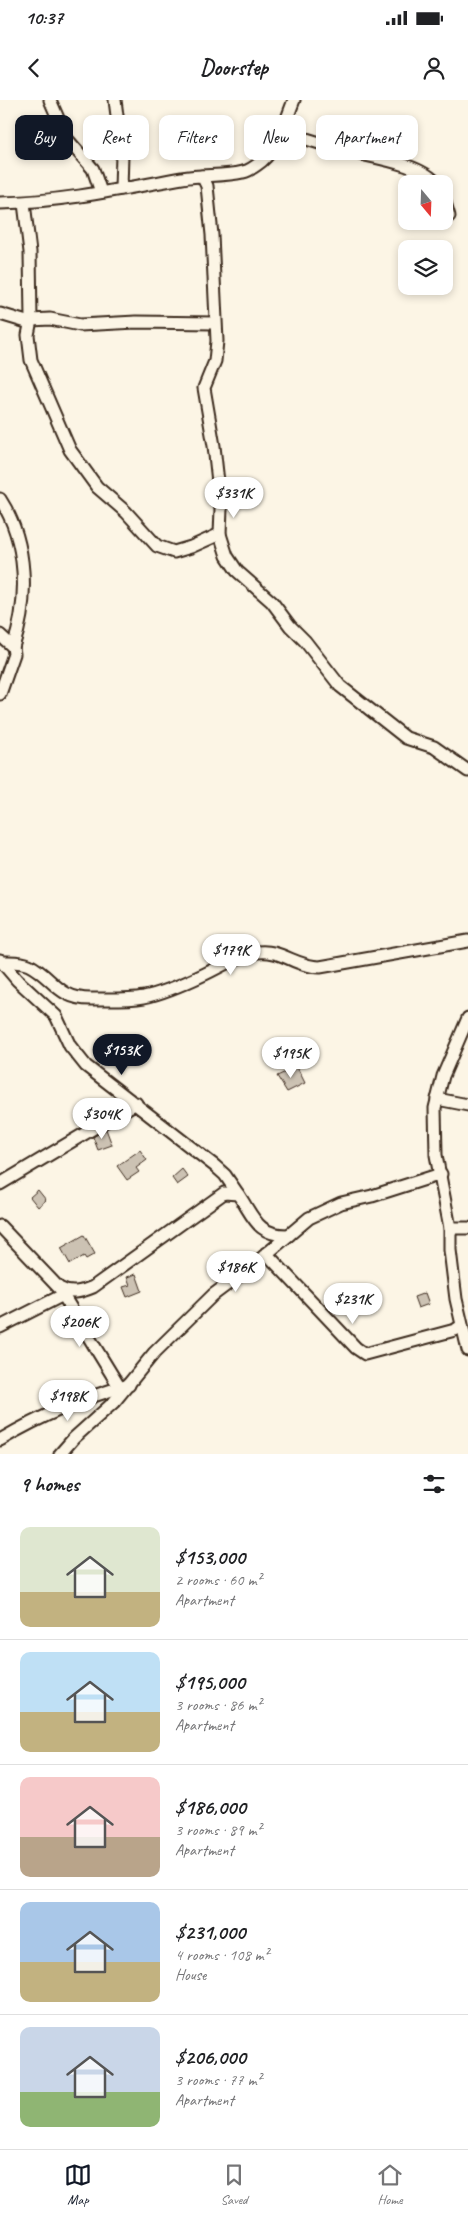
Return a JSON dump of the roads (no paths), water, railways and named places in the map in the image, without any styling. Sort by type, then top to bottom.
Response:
[{"type":"street","points":[[50,100],[67,139],[93,169],[102,192]]},
{"type":"street","points":[[115,100],[122,155],[121,189]]},
{"type":"street","points":[[288,115],[294,100]]},
{"type":"street","points":[[306,139],[397,163],[426,175]]},
{"type":"street","points":[[0,203],[24,202],[102,192],[184,177],[245,172],[262,160]]},
{"type":"street","points":[[202,176],[207,186],[212,235],[217,341],[215,361],[204,388],[214,446],[221,508],[220,534],[225,550],[237,571],[272,602],[290,626],[321,659],[340,686],[406,738],[434,747],[468,771]]},
{"type":"street","points":[[24,202],[30,252],[31,322],[28,344],[36,374],[70,450],[98,487],[126,512],[157,546],[174,552],[191,548],[220,534]]},
{"type":"street","points":[[0,314],[31,322],[50,320],[80,324],[136,322],[215,323]]},
{"type":"street","points":[[0,499],[9,515],[17,539],[24,580],[20,623],[13,647],[12,660],[0,694]]},
{"type":"street","points":[[0,635],[13,647]]},
{"type":"street","points":[[1,961],[30,965],[59,990],[76,997],[125,999],[154,994],[206,974],[244,955],[259,952],[276,953],[300,964],[320,967],[468,941]]},
{"type":"street","points":[[1,961],[17,980],[56,1016],[70,1046],[79,1059],[225,1175],[259,1227],[268,1233],[289,1235]]},
{"type":"street","points":[[468,1018],[443,1076],[435,1108],[436,1156],[450,1228],[453,1276],[461,1326],[468,1350]]},
{"type":"street","points":[[437,1098],[468,1105]]},
{"type":"street","points":[[0,1184],[136,1103]]},
{"type":"street","points":[[60,1454],[74,1438],[114,1402],[124,1386],[147,1361],[213,1295],[257,1262],[309,1218],[341,1203],[372,1196],[441,1174]]},
{"type":"street","points":[[0,1327],[65,1294],[83,1292],[93,1288],[217,1196],[230,1192],[238,1194]]},
{"type":"street","points":[[0,1226],[65,1294],[124,1386]]},
{"type":"street","points":[[450,1228],[468,1228]]},
{"type":"street","points":[[266,1253],[356,1348],[365,1354],[455,1330],[461,1326]]},
{"type":"street","points":[[0,1440],[74,1404],[124,1386]]}]
